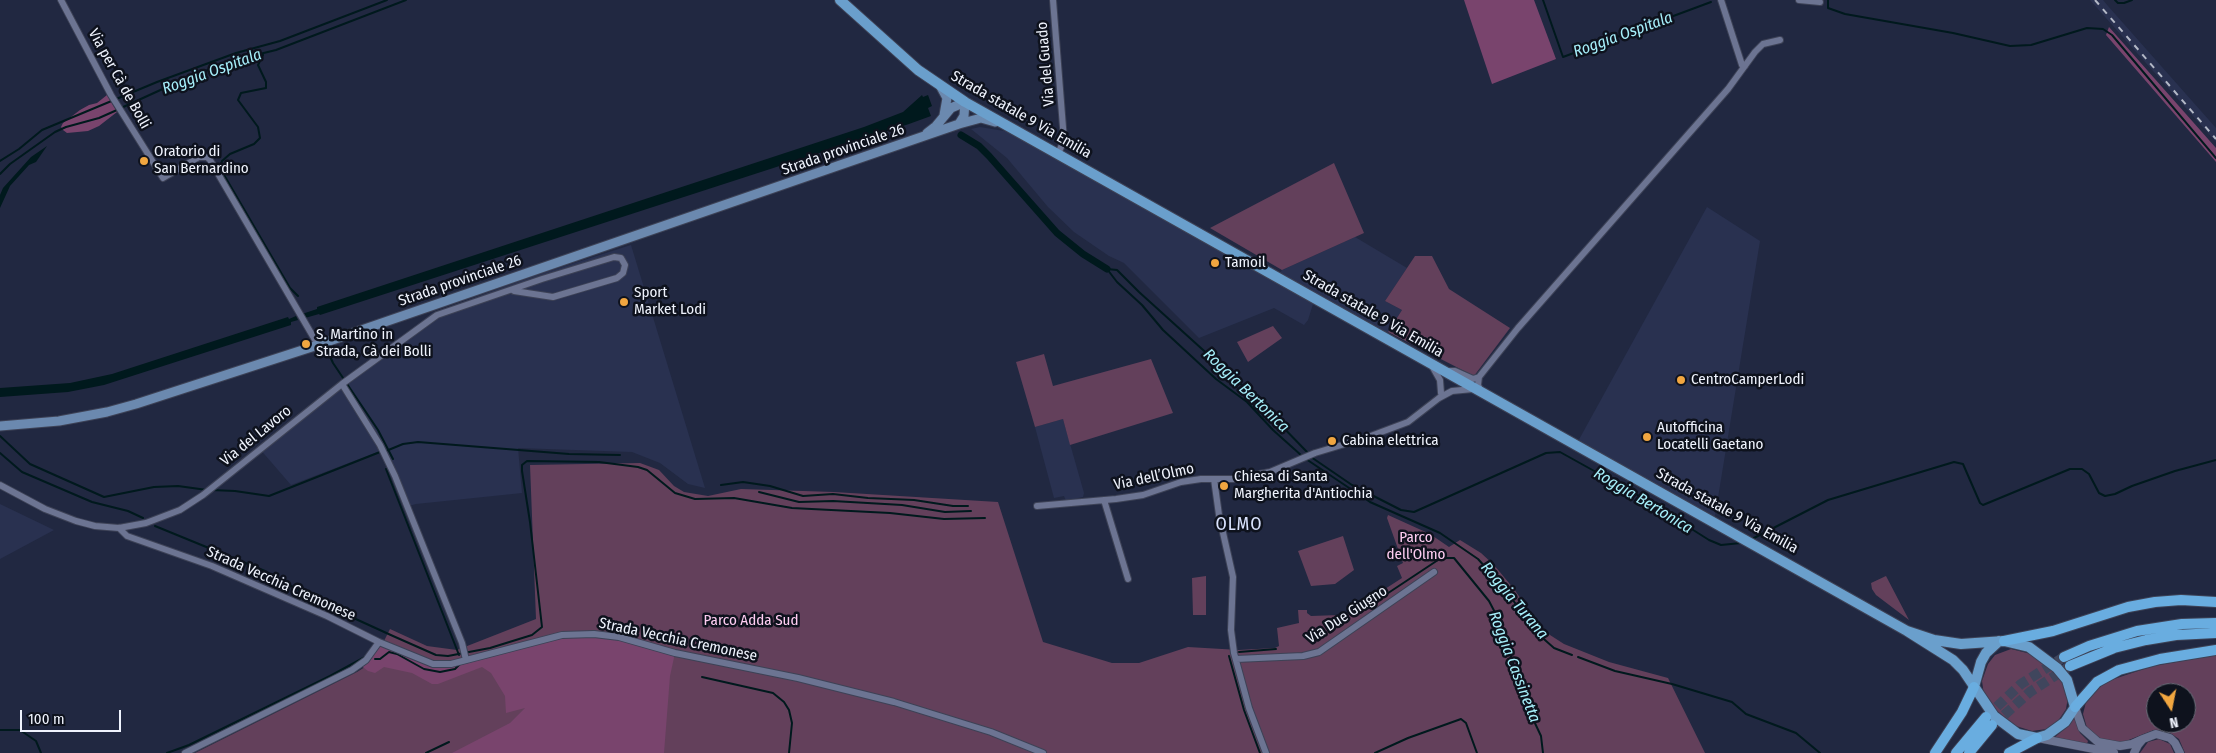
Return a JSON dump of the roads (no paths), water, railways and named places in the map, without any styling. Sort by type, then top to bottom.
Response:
[{"type":"highway","points":[[2002,641],[2053,630],[2128,607],[2181,600],[2216,602]]},
{"type":"highway","points":[[2216,623],[2182,624],[2137,631],[2105,640],[2067,661],[2146,640],[2189,634],[2216,633]]},
{"type":"highway","points":[[2075,707],[2097,682],[2119,670],[2160,659],[2216,650]]},
{"type":"highway","points":[[1935,753],[1962,712],[1974,687]]},
{"type":"highway","points":[[1956,753],[1986,717]]},
{"type":"highway","points":[[1969,753],[1992,726]]},
{"type":"highway","points":[[2009,753],[2037,738]]},
{"type":"main road","name":"Strada statale 9 Via Emilia","points":[[840,0],[900,55],[941,87],[965,102],[1199,232],[1451,377],[1742,537],[1907,631],[1953,660],[1963,670],[1974,687]]},
{"type":"main road","points":[[941,87],[947,105],[943,118]]},
{"type":"main road","points":[[959,124],[964,116],[965,102]]},
{"type":"main road","name":"Strada provinciale 26","points":[[922,137],[951,108],[965,102]]},
{"type":"main road","name":"Strada provinciale 26","points":[[0,426],[59,421],[107,412],[318,344],[959,124],[981,118],[1010,127]]},
{"type":"main road","name":"Strada statale 9 Via Emilia","points":[[1907,631],[1934,640],[1961,644],[2002,641]]},
{"type":"main road","points":[[2002,641],[2029,648],[2057,668],[2067,680],[2075,707],[2057,729],[2037,738],[2018,734],[1994,716],[1974,687],[1981,662],[1986,653],[2002,641]]},
{"type":"street","name":"Via per Cà de Bolli","points":[[61,0],[119,109],[163,178],[199,157],[207,157],[210,160],[318,344]]},
{"type":"street","name":"Via del Guado","points":[[1053,0],[1064,140],[1058,154]]},
{"type":"street","points":[[1721,0],[1742,65],[1745,66]]},
{"type":"street","points":[[1799,0],[1820,2],[1820,0]]},
{"type":"street","points":[[1478,391],[1479,377],[1518,328],[1728,89],[1763,44],[1780,40]]},
{"type":"street","name":"Via del Lavoro","points":[[0,485],[46,509],[76,521],[95,526],[119,528],[146,523],[170,514],[203,495],[344,383],[437,316],[514,291],[542,279],[614,258],[621,258],[625,265],[623,273],[617,278],[553,297],[541,296]]},
{"type":"street","points":[[541,296],[539,287],[542,279]]},
{"type":"street","points":[[514,291],[526,291],[541,296]]},
{"type":"street","points":[[1429,364],[1438,376],[1442,395],[1451,389],[1452,371],[1472,379],[1479,377]]},
{"type":"street","points":[[344,383],[396,476],[462,643],[466,660]]},
{"type":"street","name":"Via dell’Olmo","points":[[1037,506],[1144,495],[1182,482],[1233,479],[1258,475],[1312,454],[1368,437],[1408,422],[1442,395],[1462,389],[1478,391]]},
{"type":"street","points":[[1214,479],[1219,516],[1232,577],[1231,630],[1236,659],[1249,708],[1266,753]]},
{"type":"street","points":[[1104,500],[1128,579]]},
{"type":"street","name":"Strada Vecchia Cremonese","points":[[119,528],[127,536],[212,566],[432,664],[451,664],[557,635],[586,634],[619,637],[676,653],[780,674],[894,702],[991,732],[1043,753]]},
{"type":"street","name":"Via Due Giugno","points":[[1236,659],[1303,656],[1319,652],[1434,572]]},
{"type":"street","points":[[185,753],[352,670],[366,660],[379,642]]},
{"type":"street","points":[[2075,707],[2082,728],[2098,742],[2120,746],[2132,744],[2149,735],[2163,735],[2175,742],[2180,752]]},
{"type":"street","points":[[2037,738],[2114,753]]},
{"type":"street","points":[[2134,753],[2138,744],[2143,739]]},
{"type":"waterway","points":[[0,161],[19,149],[42,130],[157,82],[236,53],[280,41],[387,0]]},
{"type":"waterway","name":"Roggia Ospitala","points":[[121,108],[189,77],[235,60],[276,50],[406,0]]},
{"type":"waterway","name":"Roggia Ospitala","points":[[1543,0],[1563,57],[1711,2]]},
{"type":"waterway","points":[[1828,0],[1828,8],[1845,14],[1953,33],[2010,46],[2031,45],[2087,28],[2103,29],[2112,35],[2216,158]]},
{"type":"waterway","name":"Roggia Ospitala","points":[[2115,0],[2118,3],[2132,0]]},
{"type":"waterway","points":[[263,55],[258,65],[266,82],[266,88],[241,93],[238,100],[258,127],[260,138],[254,144],[230,154],[222,161],[220,168],[290,288],[298,296]]},
{"type":"waterway","name":"Roggia Ospitala","points":[[0,174],[10,164],[55,132],[99,118],[117,110]]},
{"type":"waterway","points":[[961,135],[979,146],[989,156],[1057,233],[1083,254],[1107,269]]},
{"type":"waterway","name":"Roggia Bertonica","points":[[1107,269],[1117,270],[1244,387],[1308,453]]},
{"type":"waterway","name":"Roggia Turana","points":[[1107,269],[1163,330],[1216,379],[1247,402],[1273,430],[1302,456]]},
{"type":"waterway","points":[[326,347],[333,363],[378,430],[393,459]]},
{"type":"waterway","points":[[0,436],[30,464],[104,497],[154,487],[178,486],[207,490]]},
{"type":"waterway","points":[[386,451],[403,444],[418,442],[569,454],[620,455]]},
{"type":"waterway","points":[[211,490],[269,496],[380,452]]},
{"type":"waterway","name":"Roggia Bertonica","points":[[1311,457],[1352,485],[1401,510],[1414,512],[1546,453],[1560,452],[1641,497],[1709,540],[1721,545],[1741,543]]},
{"type":"waterway","points":[[0,453],[22,472],[92,502],[128,511],[143,518]]},
{"type":"waterway","name":"Roggia Turana","points":[[1306,459],[1370,502],[1440,533],[1478,559],[1504,588],[1537,633],[1554,648],[1572,655]]},
{"type":"waterway","name":"Roggia Bertonica","points":[[1752,539],[1828,500],[1954,462],[1963,464],[1980,503],[1983,505],[2070,469],[2082,469],[2089,474],[2099,493],[2105,496],[2175,471],[2216,460]]},
{"type":"waterway","points":[[155,526],[265,571],[325,605],[393,636],[436,655],[448,656],[490,648],[532,635],[542,627],[522,471],[522,465],[527,461],[599,462],[638,467],[647,470],[675,493],[695,499],[734,498],[792,508],[890,513],[944,519],[985,518]]},
{"type":"waterway","points":[[386,469],[459,655]]},
{"type":"waterway","points":[[721,485],[743,482],[770,486],[803,496],[833,494],[968,506]]},
{"type":"waterway","points":[[759,492],[799,502],[833,501],[902,505],[945,512],[971,511]]},
{"type":"waterway","name":"Roggia Cassinetta","points":[[1355,615],[1441,558],[1454,558],[1489,601],[1501,624],[1525,702],[1541,736],[1543,753]]},
{"type":"waterway","name":"Roggia Cassinetta","points":[[1239,652],[1276,649]]},
{"type":"waterway","points":[[375,659],[380,659],[389,652],[397,654],[424,669],[440,672],[455,669],[460,664]]},
{"type":"waterway","points":[[1229,656],[1244,710],[1260,753]]},
{"type":"waterway","points":[[167,753],[189,745],[365,657]]},
{"type":"waterway","name":"Roggia Turana","points":[[1578,657],[1615,671],[1672,684],[1732,702],[1746,714],[1796,733],[1820,753]]},
{"type":"waterway","points":[[702,677],[773,693],[784,702],[789,710],[792,723],[789,753]]},
{"type":"waterway","points":[[1375,753],[1408,738],[1461,719],[1466,723],[1477,753]]},
{"type":"waterway","points":[[0,730],[20,730],[36,741],[41,753]]},
{"type":"waterway","points":[[426,753],[449,742]]},
{"type":"tunnel","points":[[1986,717],[2021,684],[2064,657]]},
{"type":"tunnel","points":[[1993,725],[2030,692],[2070,666]]},
{"type":"railway","points":[[2095,0],[2216,139]]},
{"type":"place","name":"Oratorio di San Bernardino","points":[[144,161]]},
{"type":"place","name":"Tamoil","points":[[1215,263]]},
{"type":"place","name":"Sport Market Lodi","points":[[624,302]]},
{"type":"place","name":"S. Martino in Strada, Cà dei Bolli","points":[[306,344]]},
{"type":"place","name":"CentroCamperLodi","points":[[1681,380]]},
{"type":"place","name":"Autofficina Locatelli Gaetano","points":[[1647,437]]},
{"type":"place","name":"Cabina elettrica","points":[[1332,441]]},
{"type":"place","name":"Chiesa di Santa Margherita d'Antiochia","points":[[1224,486]]},
{"type":"district","name":"OLMO","points":[[1239,525]]},
{"type":"park label","name":"Parco dell'Olmo","points":[[1416,546]]},
{"type":"park label","name":"Parco Adda Sud","points":[[751,621]]}]
